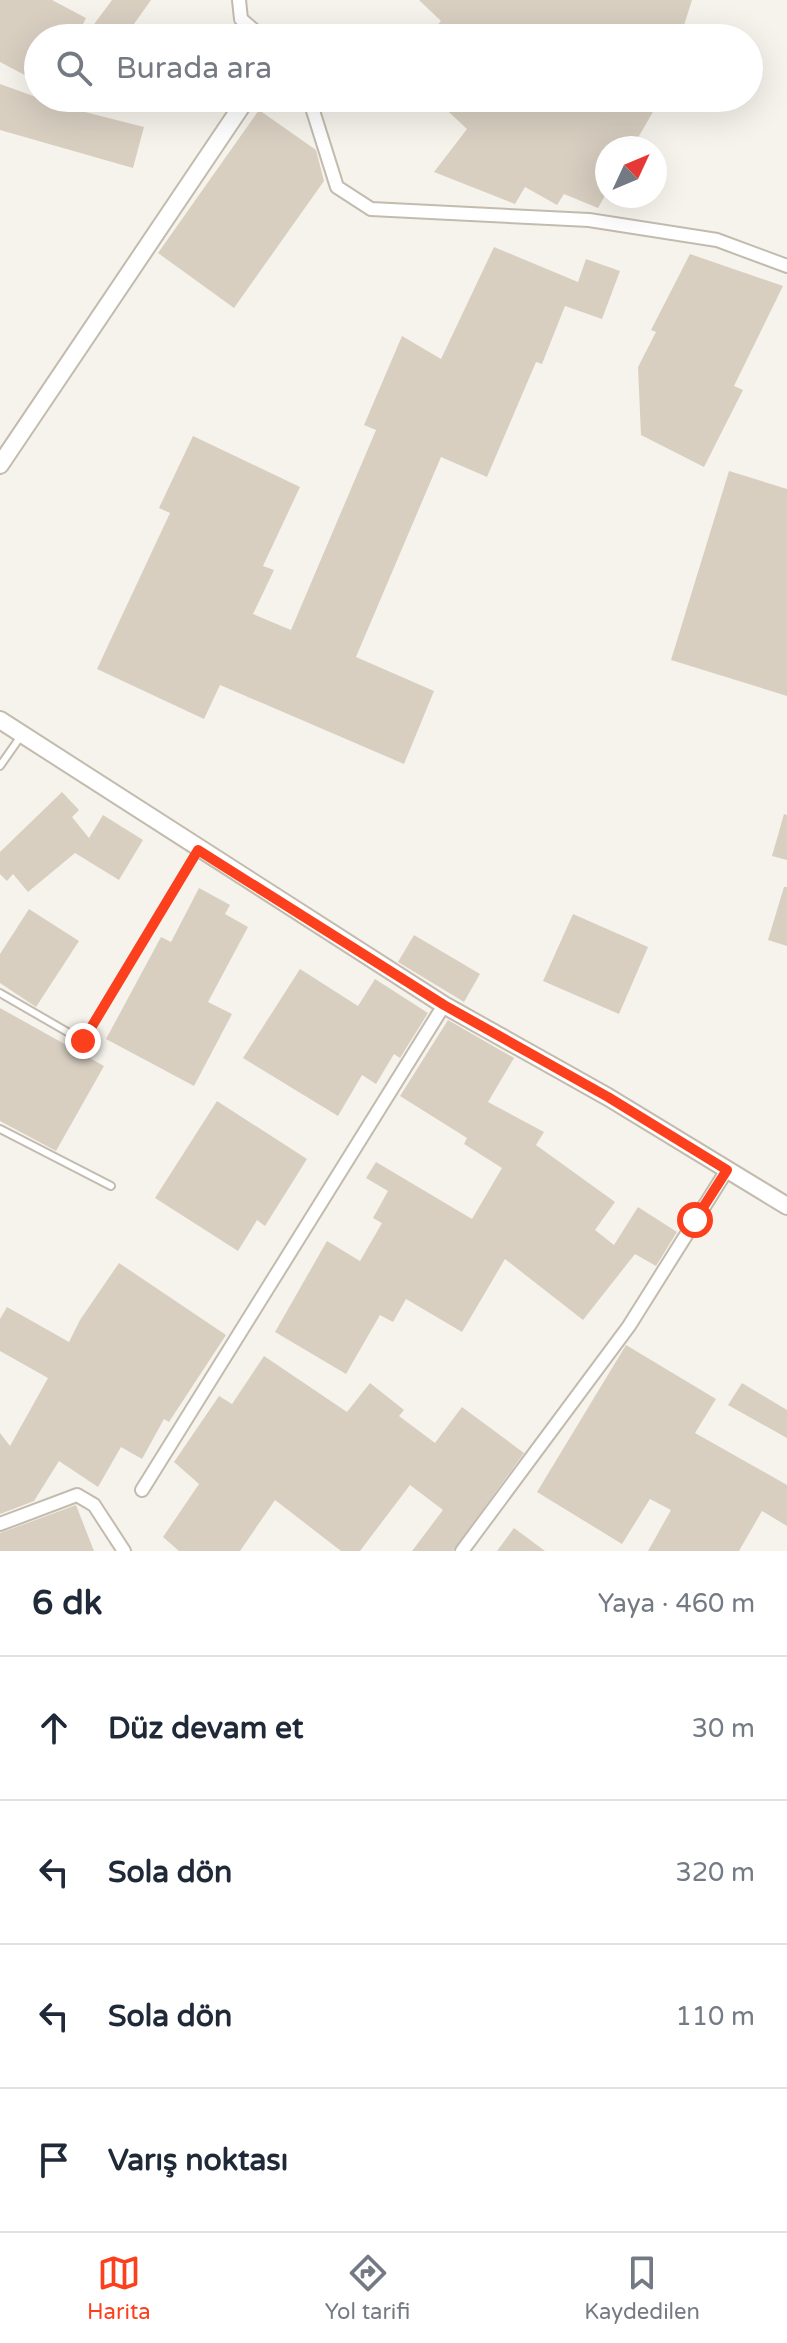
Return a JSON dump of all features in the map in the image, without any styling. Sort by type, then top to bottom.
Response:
[{"type":"street","points":[[239,0],[241,19],[247,24]]},
{"type":"street","points":[[0,465],[238,112]]},
{"type":"street","points":[[313,112],[337,187],[371,209],[589,220],[717,240],[787,266]]},
{"type":"street","points":[[0,720],[198,850],[444,1005],[608,1097],[787,1206]]},
{"type":"street","points":[[142,1490],[444,1005]]},
{"type":"street","points":[[462,1551],[629,1326],[727,1170]]},
{"type":"street","points":[[0,1524],[77,1495],[94,1505],[124,1551]]},
{"type":"lane","points":[[0,766],[22,735]]},
{"type":"lane","points":[[0,993],[83,1041],[198,850]]},
{"type":"lane","points":[[0,1129],[111,1186]]},
{"type":"building","points":[[0,0],[52,0],[86,18],[83,24],[24,24],[24,75],[0,62]]},
{"type":"building","points":[[112,0],[151,0],[134,24],[94,24]]},
{"type":"building","points":[[419,0],[692,0],[684,24],[438,24],[441,21]]},
{"type":"building","points":[[0,84],[24,93],[24,112],[85,112],[144,127],[133,168],[0,130]]},
{"type":"building","points":[[258,112],[316,150],[324,181],[234,308],[158,253]]},
{"type":"building","points":[[449,112],[653,112],[639,136],[595,136],[595,207],[564,194],[557,205],[525,187],[515,204],[434,172],[467,129]]},
{"type":"building","points":[[494,247],[578,282],[586,259],[620,271],[602,319],[565,306],[542,364],[536,362],[487,477],[441,457],[356,657],[434,691],[404,764],[220,685],[204,719],[97,669],[170,513],[159,508],[193,436],[300,487],[263,566],[274,570],[253,614],[291,630],[376,430],[364,425],[402,336],[441,359]]},
{"type":"building","points":[[690,254],[783,286],[734,386],[743,390],[704,467],[641,435],[638,367],[656,332],[651,330]]},
{"type":"building","points":[[729,471],[787,489],[787,696],[671,660]]},
{"type":"building","points":[[62,792],[79,810],[72,817],[89,838],[103,815],[143,840],[119,880],[75,853],[28,892],[13,874],[7,881],[0,874],[0,852]]},
{"type":"building","points":[[784,814],[787,815],[787,860],[772,856]]},
{"type":"building","points":[[784,887],[787,887],[787,946],[768,940]]},
{"type":"building","points":[[199,888],[230,905],[225,914],[248,927],[208,1002],[232,1014],[194,1086],[106,1039],[161,937],[171,942]]},
{"type":"building","points":[[29,909],[79,941],[36,1007],[0,983],[0,954]]},
{"type":"building","points":[[573,914],[648,947],[619,1014],[543,981]]},
{"type":"building","points":[[414,935],[480,974],[464,1002],[398,962]]},
{"type":"building","points":[[300,969],[358,1006],[375,979],[428,1013],[400,1058],[394,1054],[376,1084],[362,1075],[338,1116],[243,1058]]},
{"type":"building","points":[[0,1008],[104,1066],[56,1151],[0,1121]]},
{"type":"building","points":[[448,1020],[514,1058],[488,1102],[544,1132],[536,1145],[615,1202],[595,1230],[614,1245],[638,1207],[677,1232],[656,1266],[635,1254],[583,1320],[505,1259],[462,1332],[406,1299],[393,1322],[380,1315],[346,1374],[275,1332],[327,1241],[360,1261],[382,1223],[373,1218],[388,1191],[366,1178],[376,1162],[472,1219],[502,1168],[464,1144],[467,1138],[400,1096]]},
{"type":"building","points":[[217,1101],[307,1159],[265,1226],[257,1220],[238,1251],[155,1198]]},
{"type":"building","points":[[119,1263],[226,1335],[169,1422],[164,1419],[142,1459],[121,1447],[98,1487],[59,1461],[34,1501],[0,1514],[0,1433],[10,1446],[48,1378],[0,1351],[0,1319],[7,1307],[69,1342],[80,1320]]},
{"type":"building","points":[[626,1345],[716,1399],[695,1433],[787,1485],[787,1526],[762,1511],[739,1551],[648,1551],[671,1510],[650,1499],[622,1544],[537,1492]]},
{"type":"building","points":[[264,1356],[347,1412],[370,1383],[404,1410],[399,1416],[435,1443],[462,1407],[524,1453],[453,1551],[412,1551],[443,1510],[410,1485],[360,1551],[341,1551],[275,1500],[240,1551],[179,1551],[163,1537],[199,1484],[174,1462],[219,1396],[232,1404]]},
{"type":"building","points":[[742,1383],[787,1410],[787,1438],[728,1405]]},
{"type":"building","points":[[76,1505],[94,1551],[0,1551],[0,1533]]},
{"type":"building","points":[[514,1528],[545,1551],[497,1551]]},
{"type":"route","points":[[83,1041],[198,850],[444,1005],[608,1097],[727,1170],[695,1220]]}]
